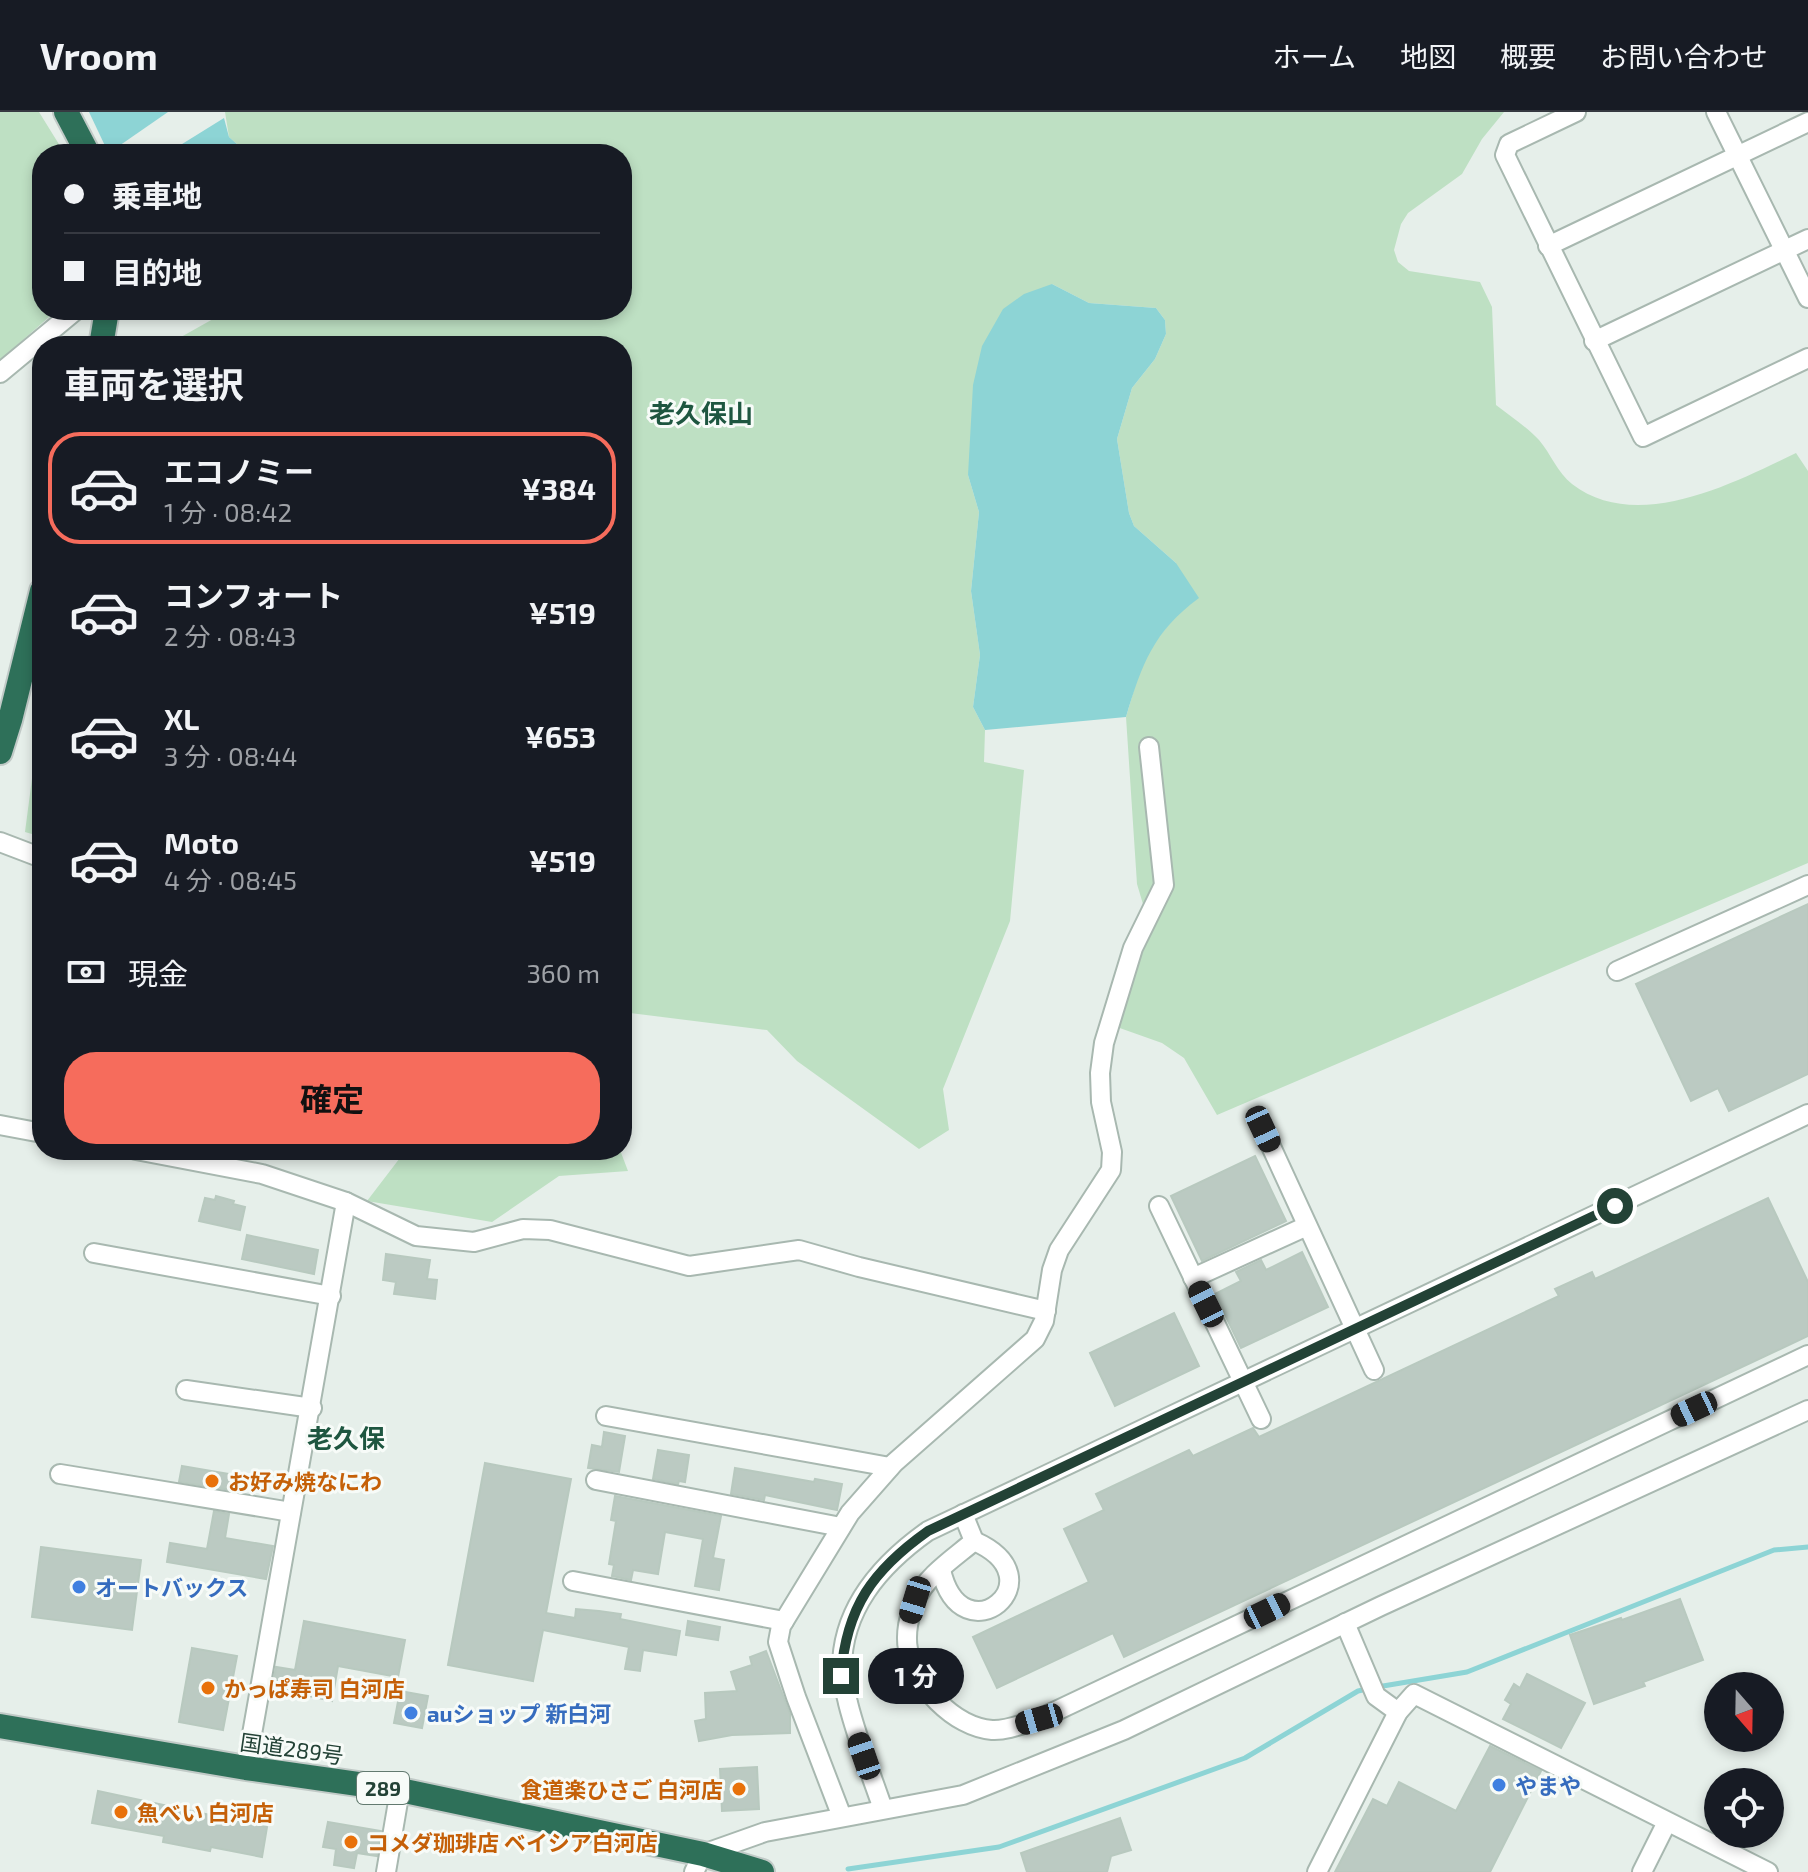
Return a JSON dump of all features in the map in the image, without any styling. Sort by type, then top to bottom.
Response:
[{"type":"highway","points":[[66,112],[83,144]]},
{"type":"highway","points":[[0,752],[32,629]]},
{"type":"highway","name":"国道289号","points":[[0,1726],[246,1768],[400,1790],[699,1863],[762,1872]]},
{"type":"street","points":[[1576,112],[1509,144],[1505,155],[1643,437],[1808,358]]},
{"type":"street","points":[[1716,112],[1808,298]]},
{"type":"street","points":[[1548,246],[1808,122]]},
{"type":"street","points":[[1594,341],[1808,239]]},
{"type":"street","points":[[45,336],[64,320]]},
{"type":"street","points":[[0,373],[32,346]]},
{"type":"street","points":[[842,1817],[778,1642],[784,1621],[850,1513],[890,1467],[1035,1339],[1046,1311],[1052,1270],[1059,1250],[1111,1170],[1112,1152],[1101,1102],[1100,1073],[1104,1043],[1133,948],[1164,885],[1149,747]]},
{"type":"street","points":[[0,842],[32,854]]},
{"type":"street","points":[[1617,971],[1808,885]]},
{"type":"street","points":[[883,1809],[855,1729],[841,1676],[843,1646],[864,1593],[896,1554],[928,1531],[963,1514],[1808,1114]]},
{"type":"street","points":[[0,1125],[32,1131]]},
{"type":"street","points":[[1263,1129],[1374,1370]]},
{"type":"street","points":[[188,1160],[262,1174],[346,1202],[416,1236],[474,1242],[523,1229],[550,1230],[689,1266],[799,1250],[1046,1311]]},
{"type":"street","points":[[246,1768],[346,1202]]},
{"type":"street","points":[[1159,1206],[1261,1419]]},
{"type":"street","points":[[1193,1278],[1307,1226]]},
{"type":"street","points":[[94,1253],[331,1296]]},
{"type":"street","points":[[974,1541],[941,1570],[915,1600],[908,1623],[908,1649],[916,1673],[948,1710],[970,1724],[992,1730],[1053,1713],[1808,1355]]},
{"type":"street","points":[[186,1390],[312,1408]]},
{"type":"street","points":[[699,1863],[765,1832],[963,1795],[1124,1730],[1345,1623],[1808,1410]]},
{"type":"street","points":[[606,1416],[890,1467]]},
{"type":"street","points":[[60,1474],[291,1512]]},
{"type":"street","points":[[596,1480],[841,1527]]},
{"type":"street","points":[[941,1570],[944,1586],[965,1610],[988,1610],[1007,1593],[1012,1579],[1009,1571],[990,1547],[974,1541],[963,1514]]},
{"type":"street","points":[[573,1581],[784,1621]]},
{"type":"street","points":[[1345,1623],[1376,1696],[1398,1712]]},
{"type":"street","points":[[1317,1872],[1398,1712],[1414,1694],[1768,1872]]},
{"type":"street","points":[[386,1872],[400,1790]]},
{"type":"street","points":[[1642,1872],[1667,1822]]},
{"type":"green space","points":[[0,112],[39,112],[59,144],[32,144],[32,320],[46,320],[0,360]]},
{"type":"green space","points":[[225,112],[1504,112],[1482,139],[1462,174],[1408,213],[1401,224],[1394,250],[1398,262],[1409,271],[1480,282],[1492,307],[1496,405],[1539,440],[1572,484],[1598,498],[1626,504],[1655,504],[1685,498],[1744,478],[1796,453],[1808,471],[1808,863],[1217,1115],[1184,1058],[1162,1043],[1114,1026],[1151,931],[1137,884],[1126,717],[1141,666],[1154,643],[1179,612],[1176,563],[1134,526],[1129,513],[1117,439],[1132,388],[1155,359],[1166,334],[1165,320],[1156,308],[1089,303],[1052,284],[968,475],[979,512],[971,591],[980,655],[973,707],[985,730],[984,762],[1024,770],[1010,921],[943,1089],[949,1130],[919,1149],[797,1061],[767,1030],[632,1013],[632,336],[183,336],[211,320],[632,320],[632,144],[237,144],[229,137]]},
{"type":"green space","points":[[32,779],[32,834],[25,832]]},
{"type":"green space","points":[[398,1160],[624,1160],[628,1171],[559,1176],[492,1222],[367,1201]]},
{"type":"water","points":[[89,112],[168,112],[122,144],[104,144]]},
{"type":"water","points":[[224,118],[229,137],[237,144],[182,144]]},
{"type":"water","points":[[1052,284],[1089,303],[1156,308],[1165,320],[1166,334],[1155,359],[1132,388],[1117,439],[1129,513],[1134,526],[1176,563],[1199,598],[1170,623],[1151,650],[1126,717],[985,730],[973,707],[980,655],[971,591],[979,512],[968,475],[973,385],[982,346],[1003,309],[1024,294]]},
{"type":"building","points":[[1808,904],[1808,1074],[1729,1111],[1718,1088],[1691,1101],[1636,984]]},
{"type":"building","points":[[1255,1156],[1286,1221],[1202,1261],[1171,1196]]},
{"type":"building","points":[[216,1196],[245,1207],[240,1230],[199,1221],[205,1198],[215,1200]]},
{"type":"building","points":[[1768,1198],[1808,1282],[1808,1336],[1124,1657],[1113,1633],[997,1688],[973,1637],[1089,1582],[1064,1529],[1104,1510],[1096,1494],[1189,1450],[1193,1456],[1253,1428],[1259,1437],[1559,1296],[1555,1289],[1592,1272],[1595,1279]]},
{"type":"building","points":[[247,1235],[318,1250],[314,1274],[242,1259]]},
{"type":"building","points":[[1302,1252],[1328,1307],[1241,1348],[1215,1294],[1241,1281],[1236,1272],[1261,1260],[1266,1270]]},
{"type":"building","points":[[386,1254],[430,1260],[427,1279],[437,1280],[435,1299],[394,1294],[396,1282],[383,1280]]},
{"type":"building","points":[[1174,1313],[1199,1366],[1115,1406],[1090,1353]]},
{"type":"building","points":[[604,1432],[625,1436],[619,1472],[588,1468],[592,1445],[602,1447]]},
{"type":"building","points":[[658,1450],[689,1455],[685,1482],[679,1481],[678,1484],[653,1479]]},
{"type":"building","points":[[485,1463],[571,1479],[546,1613],[575,1618],[576,1609],[599,1611],[621,1614],[620,1619],[680,1631],[676,1655],[643,1650],[640,1671],[625,1669],[629,1647],[543,1630],[533,1681],[448,1665]]},
{"type":"building","points":[[182,1466],[241,1476],[238,1491],[179,1482]]},
{"type":"building","points":[[735,1468],[842,1484],[837,1510],[765,1495],[764,1500],[731,1494]]},
{"type":"building","points":[[615,1496],[721,1516],[713,1558],[724,1560],[719,1590],[695,1586],[703,1539],[665,1532],[658,1574],[633,1570],[631,1580],[612,1576],[614,1565],[609,1564],[616,1521],[611,1520]]},
{"type":"building","points":[[214,1511],[229,1514],[225,1538],[273,1546],[266,1579],[167,1562],[170,1543],[207,1549]]},
{"type":"building","points":[[41,1547],[141,1560],[132,1630],[32,1617]]},
{"type":"building","points":[[1680,1599],[1703,1660],[1594,1704],[1570,1635]]},
{"type":"building","points":[[304,1621],[405,1640],[398,1677],[338,1666],[332,1701],[272,1688],[276,1667],[295,1670]]},
{"type":"building","points":[[688,1621],[720,1627],[718,1640],[686,1635]]},
{"type":"building","points":[[192,1648],[237,1656],[223,1730],[179,1722]]},
{"type":"building","points":[[766,1651],[790,1714],[790,1733],[732,1735],[699,1741],[695,1721],[706,1719],[705,1693],[737,1691],[731,1672],[752,1665],[750,1657]]},
{"type":"building","points":[[1527,1674],[1585,1703],[1561,1748],[1503,1719],[1511,1704],[1505,1700],[1514,1684],[1520,1688]]},
{"type":"building","points":[[400,1691],[428,1696],[422,1728],[394,1723]]},
{"type":"building","points":[[1490,1746],[1541,1771],[1490,1872],[1335,1872],[1373,1799],[1387,1806],[1399,1782],[1456,1811]]},
{"type":"building","points":[[757,1767],[759,1809],[722,1811],[720,1769]]},
{"type":"building","points":[[98,1791],[267,1827],[262,1857],[163,1842],[164,1836],[92,1823]]},
{"type":"building","points":[[1120,1818],[1131,1850],[1111,1856],[1107,1872],[1027,1872],[1021,1853]]},
{"type":"building","points":[[328,1822],[381,1831],[377,1856],[357,1853],[354,1868],[334,1865],[336,1849],[323,1847]]},
{"type":"waterway","points":[[1377,1687],[1467,1672],[1774,1550],[1808,1547]]},
{"type":"waterway","points":[[848,1869],[999,1847],[1245,1758],[1358,1691],[1367,1689]]},
{"type":"place","name":"お好み焼なにわ","points":[[212,1481]]},
{"type":"place","name":"オートバックス","points":[[79,1587]]},
{"type":"place","name":"かっぱ寿司 白河店","points":[[208,1688]]},
{"type":"place","name":"auショップ 新白河","points":[[411,1713]]},
{"type":"place","name":"やまや","points":[[1499,1785]]},
{"type":"place","name":"食道楽ひさご 白河店","points":[[739,1789]]},
{"type":"place","name":"魚べい 白河店","points":[[121,1812]]},
{"type":"place","name":"コメダ珈琲店 ベイシア白河店","points":[[351,1842]]},
{"type":"district","name":"老久保山","points":[[701,412]]},
{"type":"district","name":"老久保","points":[[346,1437]]},
{"type":"route","points":[[841,1676],[843,1646],[864,1593],[896,1554],[928,1531],[1615,1206]]}]
